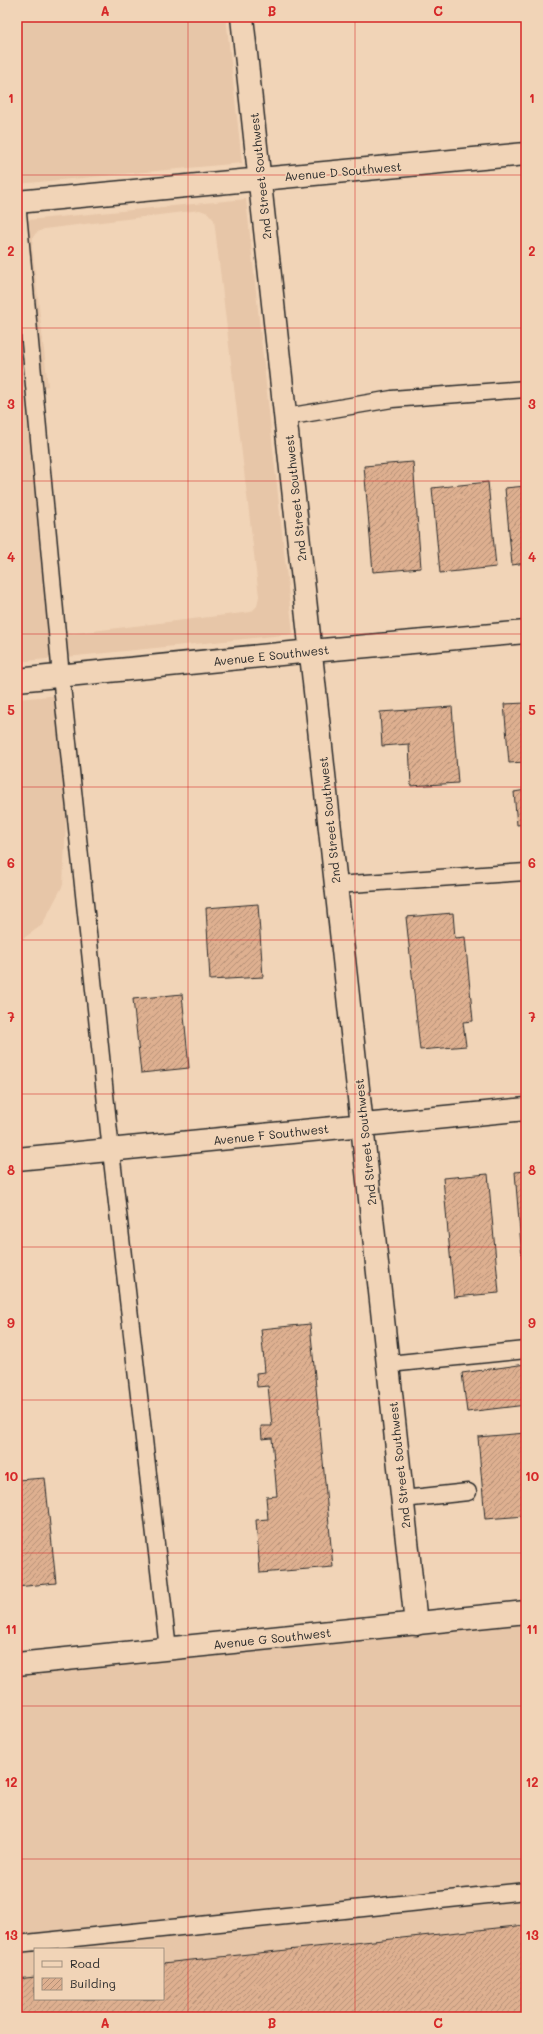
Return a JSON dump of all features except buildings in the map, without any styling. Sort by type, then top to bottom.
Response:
[{"type":"street","name":"2nd Street Southwest","points":[[242,17],[416,1624]]},
{"type":"street","name":"Avenue D Southwest","points":[[17,202],[526,154]]},
{"type":"street","name":"Avenue E Southwest","points":[[17,680],[311,651],[526,632]]},
{"type":"street","name":"Avenue F Southwest","points":[[17,1159],[111,1151],[526,1109]]},
{"type":"street","name":"Avenue G Southwest","points":[[17,1664],[526,1612]]},
{"type":"lane","points":[[17,202],[61,676],[111,1151],[168,1649]]},
{"type":"lane","points":[[286,416],[392,399],[526,389]]},
{"type":"lane","points":[[336,885],[526,872]]},
{"type":"lane","points":[[389,1364],[526,1350]]},
{"type":"lane","points":[[403,1499],[468,1492]]},
{"type":"lane","points":[[17,1944],[526,1891]]},
{"type":"shaded area","points":[[17,17],[226,17],[242,163],[17,184]]},
{"type":"shaded area","points":[[246,199],[293,634],[17,662],[17,221]],"holes":[[[200,210],[208,213],[214,220],[259,596],[257,606],[251,612],[68,634],[59,632],[53,625],[27,404],[27,400],[35,389],[48,386],[32,246],[33,237],[36,233],[44,229]]]},
{"type":"shaded area","points":[[72,694],[63,885],[42,925],[17,943],[17,699]]},
{"type":"shaded area","points":[[526,1612],[526,2017],[17,2017],[17,1664]]}]
